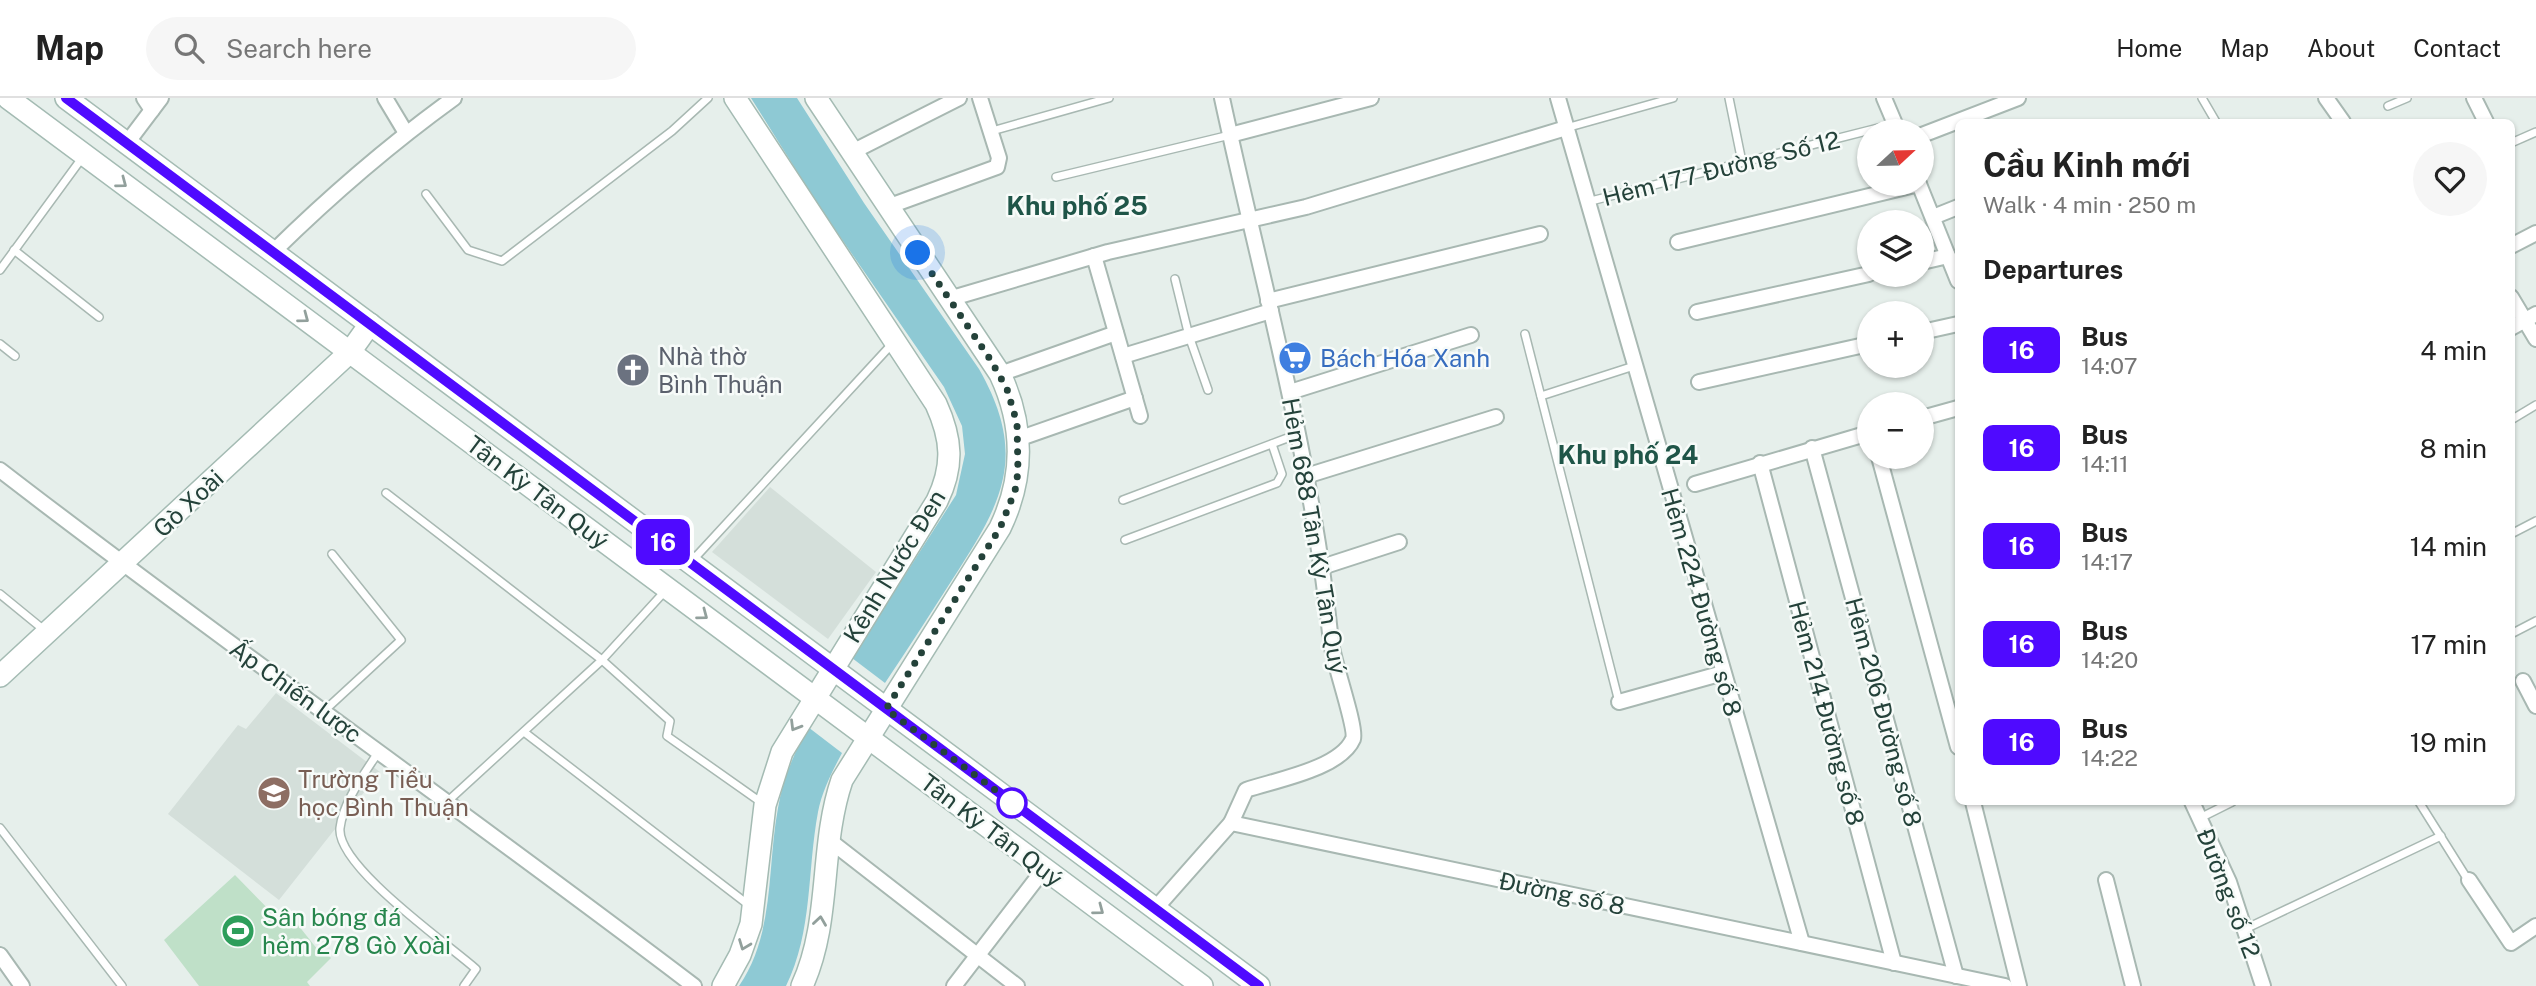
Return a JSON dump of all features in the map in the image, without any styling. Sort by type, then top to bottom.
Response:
[{"type":"main road","name":"Tân Kỳ Tân Quý","points":[[8,98],[1202,986]]},
{"type":"main road","name":"Tân Kỳ Tân Quý","points":[[66,98],[1259,986]]},
{"type":"main road","name":"Kênh Nước Đen","points":[[723,986],[747,939],[765,805],[782,751],[813,697],[937,501],[948,474],[950,446],[942,417],[735,98]]},
{"type":"main road","points":[[802,986],[818,933],[829,840],[842,780],[1000,528],[1015,491],[1018,439],[1013,406],[1000,374],[850,153],[816,98]]},
{"type":"main road","name":"Gò Xoài","points":[[0,676],[350,352],[370,324]]},
{"type":"street","points":[[385,98],[406,133]]},
{"type":"street","points":[[273,252],[327,198],[406,133],[454,98]]},
{"type":"street","points":[[850,153],[959,98]]},
{"type":"street","points":[[887,207],[998,167],[999,158],[981,98]]},
{"type":"street","name":"Hẻm 688 Tân Kỳ Tân Quý","points":[[1222,98],[1290,392],[1322,567],[1333,662],[1353,726],[1353,738],[1336,760],[1246,790],[1231,823]]},
{"type":"street","points":[[1230,135],[1371,98]]},
{"type":"street","name":"Hẻm 224 Đường số 8","points":[[1558,98],[1801,943]]},
{"type":"street","points":[[1885,98],[1893,119]]},
{"type":"street","points":[[1963,119],[2017,98]]},
{"type":"street","points":[[2326,98],[2341,119]]},
{"type":"street","points":[[2474,98],[2484,119]]},
{"type":"street","points":[[127,143],[152,102]]},
{"type":"street","points":[[1934,130],[1955,122]]},
{"type":"street","points":[[949,299],[1094,256],[1306,207],[1566,128]]},
{"type":"street","points":[[1678,242],[1869,196]]},
{"type":"street","points":[[1934,217],[1955,208]]},
{"type":"street","points":[[1934,220],[1955,274]]},
{"type":"street","points":[[2515,244],[2536,233]]},
{"type":"street","points":[[1123,356],[1189,336],[1270,306],[1540,234]]},
{"type":"street","points":[[1094,256],[1140,416]]},
{"type":"street","points":[[1934,259],[1948,256]]},
{"type":"street","points":[[1697,312],[1857,277]]},
{"type":"street","points":[[2515,302],[2530,317],[2536,339]]},
{"type":"street","points":[[1934,329],[1955,325]]},
{"type":"street","points":[[1000,374],[1116,333]]},
{"type":"street","points":[[1290,392],[1471,335]]},
{"type":"street","points":[[1699,382],[1857,347]]},
{"type":"street","points":[[1018,439],[1135,398]]},
{"type":"street","points":[[1934,415],[1955,409]]},
{"type":"street","points":[[1306,475],[1496,417]]},
{"type":"street","points":[[1695,484],[1857,436]]},
{"type":"street","name":"Hẻm 206 Đường số 8","points":[[1812,448],[1956,976]]},
{"type":"street","name":"Hẻm 214 Đường số 8","points":[[1760,463],[1894,962]]},
{"type":"street","points":[[1882,469],[1955,736]]},
{"type":"street","name":"Ấp Chiến lược","points":[[0,470],[121,564],[448,801],[694,986]]},
{"type":"street","points":[[1322,567],[1399,542]]},
{"type":"street","points":[[1619,702],[1723,673]]},
{"type":"street","points":[[2522,681],[2536,706]]},
{"type":"street","points":[[1974,805],[2019,986]]},
{"type":"street","name":"Đường số 12","points":[[2194,805],[2229,882],[2263,986]]},
{"type":"street","points":[[1155,909],[1231,823]]},
{"type":"street","name":"Đường số 8","points":[[1231,823],[2005,986]]},
{"type":"street","points":[[829,840],[1017,986]]},
{"type":"street","points":[[954,986],[1044,869]]},
{"type":"street","points":[[2106,880],[2133,986]]},
{"type":"street","points":[[2469,880],[2511,943],[2536,926]]},
{"type":"street","points":[[0,955],[22,986]]},
{"type":"lane","points":[[426,194],[468,250],[502,261],[672,131],[708,98]]},
{"type":"lane","points":[[992,131],[1109,98]]},
{"type":"lane","points":[[1566,128],[1673,98]]},
{"type":"lane","points":[[1729,98],[1742,162]]},
{"type":"lane","points":[[2202,98],[2214,119]]},
{"type":"lane","points":[[2388,106],[2407,98]]},
{"type":"lane","points":[[2515,141],[2536,132]]},
{"type":"lane","points":[[1056,177],[1230,135]]},
{"type":"lane","name":"Hẻm 177 Đường Số 12","points":[[1587,202],[1742,162],[1857,137]]},
{"type":"lane","points":[[0,270],[85,155]]},
{"type":"lane","points":[[14,250],[99,317]]},
{"type":"lane","points":[[1175,279],[1189,336],[1208,390]]},
{"type":"lane","points":[[1525,334],[1619,702]]},
{"type":"lane","points":[[690,563],[894,341]]},
{"type":"lane","points":[[0,344],[15,356]]},
{"type":"lane","points":[[1541,396],[1634,366]]},
{"type":"lane","points":[[2515,418],[2536,405]]},
{"type":"lane","points":[[1123,500],[1298,434]]},
{"type":"lane","points":[[1125,540],[1277,483],[1282,474],[1272,444]]},
{"type":"lane","points":[[386,493],[602,660],[670,721],[667,736],[765,805]]},
{"type":"lane","points":[[2515,532],[2536,521]]},
{"type":"lane","points":[[324,711],[401,640],[332,554]]},
{"type":"lane","points":[[448,801],[602,660],[667,588]]},
{"type":"lane","points":[[0,594],[47,633]]},
{"type":"lane","points":[[2515,632],[2536,621]]},
{"type":"lane","points":[[523,732],[753,908]]},
{"type":"lane","points":[[379,751],[358,785],[340,830],[345,849],[379,889],[476,968],[464,986]]},
{"type":"lane","points":[[2200,818],[2226,805]]},
{"type":"lane","points":[[2421,805],[2469,880]]},
{"type":"lane","points":[[0,828],[122,986]]},
{"type":"lane","points":[[2245,929],[2441,836]]},
{"type":"shaded area","points":[[770,487],[876,572],[828,639],[712,552]]},
{"type":"shaded area","name":"Trường Tiểu học Bình Thuận","points":[[276,693],[380,772],[279,900],[168,814],[238,725],[246,729]]},
{"type":"green space","name":"Sân bóng đá hẻm 278 Gò Xoài","points":[[235,875],[281,922],[290,915],[318,950],[322,949],[331,958],[307,982],[310,986],[199,986],[164,940]]},
{"type":"water","points":[[751,98],[797,98],[864,203],[979,369],[994,400],[1003,428],[1006,454],[996,503],[970,552],[885,683],[852,658],[956,495],[965,454],[962,426],[944,387],[816,202]]},
{"type":"water","points":[[808,727],[842,753],[831,774],[818,812],[801,944],[786,986],[739,986],[759,945],[768,900],[775,830],[783,786]]},
{"type":"bus line","name":"16","points":[[66,98],[1259,986]]},
{"type":"place","name":"Bách Hóa Xanh","points":[[1295,358]]},
{"type":"place","name":"Nhà thờ Bình Thuận","points":[[633,370]]},
{"type":"place","name":"Trường Tiểu học Bình Thuận","points":[[274,793]]},
{"type":"place","name":"Sân bóng đá hẻm 278 Gò Xoài","points":[[238,931]]},
{"type":"district","name":"Khu phố 25","points":[[1077,205]]},
{"type":"district","name":"Khu phố 24","points":[[1628,454]]},
{"type":"route","points":[[918,253],[1000,374],[1007,389],[1017,423],[1018,472],[1010,509],[1000,528],[886,709],[1021,809],[1012,803]]}]
